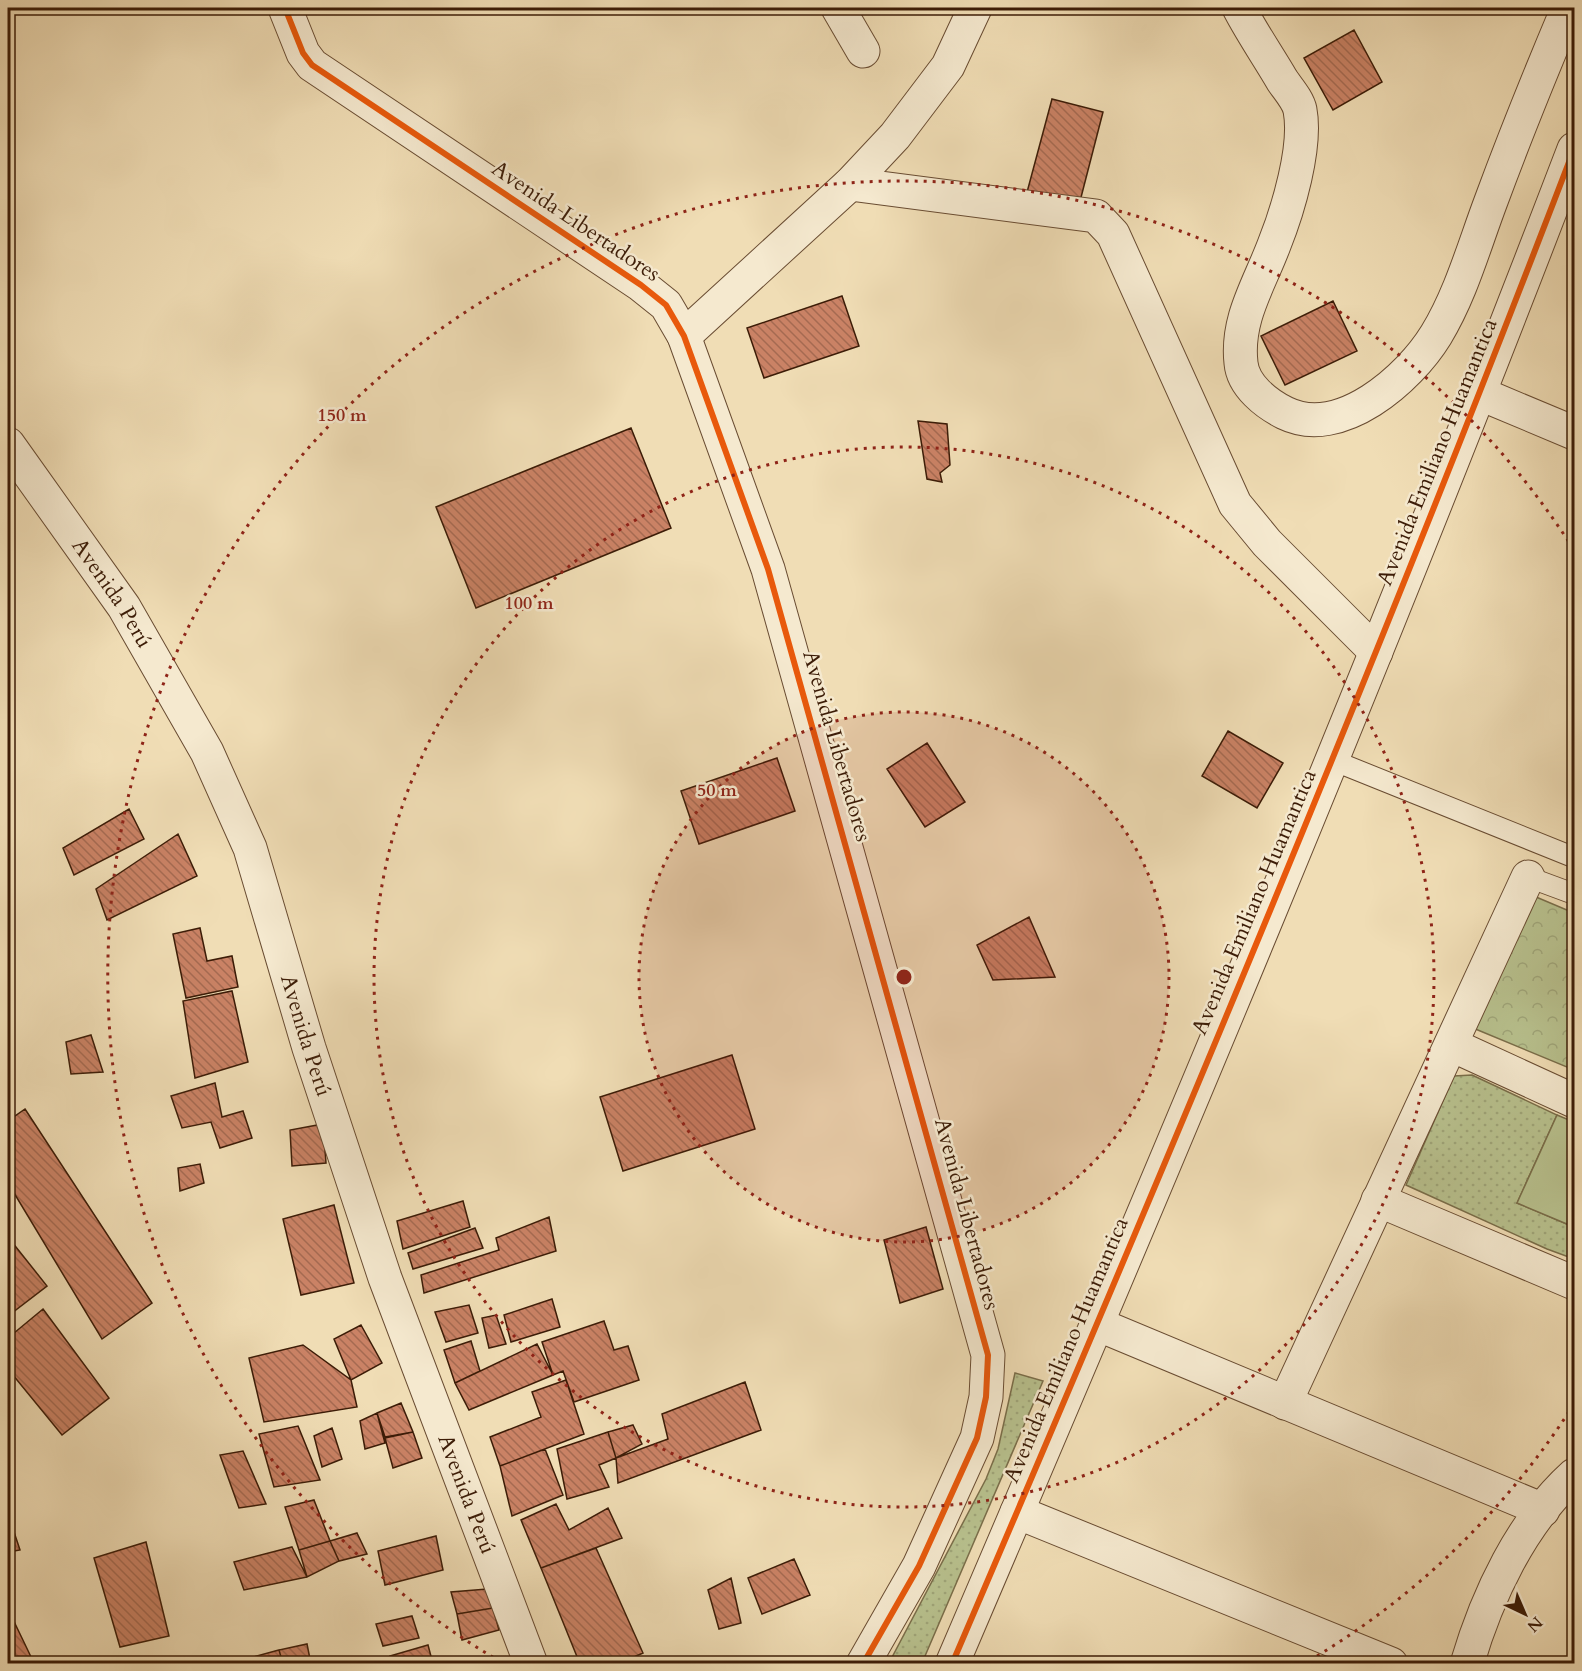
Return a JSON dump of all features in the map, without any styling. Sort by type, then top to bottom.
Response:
[{"type":"street","name":"Avenida Libertadores","points":[[285,8],[303,53],[312,65],[641,285],[666,305],[684,336],[768,569],[988,1355],[986,1397],[976,1438],[919,1566],[863,1664]]},
{"type":"street","points":[[838,8],[862,51]]},
{"type":"street","points":[[684,336],[850,184],[895,136],[948,66],[975,8]]},
{"type":"street","points":[[1239,8],[1299,107],[1302,137],[1297,171],[1274,245],[1251,296],[1240,334],[1241,366],[1250,385],[1274,408],[1290,416],[1312,420],[1331,419],[1364,405],[1394,383],[1419,359],[1436,335],[1454,300],[1528,101],[1568,8]]},
{"type":"street","name":"Avenida Emiliano Huamantica","points":[[952,1664],[1097,1324],[1332,760],[1480,394],[1575,149]]},
{"type":"street","points":[[850,184],[1096,216],[1113,234],[1235,504],[1267,543],[1376,652]]},
{"type":"street","points":[[1480,394],[1575,433]]},
{"type":"street","name":"Avenida Perú","points":[[8,444],[124,607],[207,752],[250,848],[309,1048],[385,1278],[531,1664]]},
{"type":"street","points":[[1285,1403],[1528,877]]},
{"type":"street","points":[[1452,1045],[1575,1101]]},
{"type":"street","points":[[1378,1200],[1575,1283]]},
{"type":"street","points":[[1097,1324],[1543,1510]]},
{"type":"street","points":[[1467,1664],[1484,1608],[1520,1542],[1543,1510],[1575,1475]]},
{"type":"street","points":[[1017,1512],[1391,1664]]},
{"type":"lane","points":[[1332,760],[1574,855],[1567,891],[1528,877]]},
{"type":"green space","points":[[1529,894],[1574,913],[1574,1070],[1473,1028]]},
{"type":"green space","points":[[1472,1075],[1557,1115],[1517,1203],[1574,1227],[1574,1259],[1406,1185],[1454,1076]]},
{"type":"green space","points":[[1557,1115],[1574,1122],[1574,1227],[1517,1203]]},
{"type":"green space","points":[[1015,1373],[1043,1381],[922,1663],[889,1663],[986,1479],[998,1449]]},
{"type":"building","points":[[1354,30],[1382,82],[1333,110],[1304,58]]},
{"type":"building","points":[[1052,99],[1103,112],[1078,209],[1026,196]]},
{"type":"building","points":[[842,296],[859,346],[764,378],[747,328]]},
{"type":"building","points":[[1333,301],[1357,351],[1285,385],[1261,336]]},
{"type":"building","points":[[918,421],[947,424],[950,465],[940,473],[942,482],[927,479]]},
{"type":"building","points":[[631,428],[671,528],[476,608],[436,507]]},
{"type":"building","points":[[1228,731],[1283,763],[1257,808],[1202,776]]},
{"type":"building","points":[[927,743],[965,802],[925,827],[887,769]]},
{"type":"building","points":[[777,758],[795,811],[699,844],[681,791]]},
{"type":"building","points":[[129,809],[144,839],[74,875],[63,848]]},
{"type":"building","points":[[178,834],[197,876],[107,920],[96,889]]},
{"type":"building","points":[[1029,917],[1055,977],[993,980],[977,945]]},
{"type":"building","points":[[200,928],[207,961],[232,956],[238,987],[186,998],[173,934]]},
{"type":"building","points":[[232,991],[248,1062],[195,1078],[183,1001]]},
{"type":"building","points":[[91,1035],[103,1072],[71,1074],[66,1042]]},
{"type":"building","points":[[732,1055],[755,1129],[623,1171],[600,1097]]},
{"type":"building","points":[[215,1083],[222,1117],[243,1111],[252,1138],[220,1148],[211,1122],[182,1128],[171,1096]]},
{"type":"building","points":[[25,1109],[152,1303],[102,1339],[8,1183],[8,1121]]},
{"type":"building","points":[[323,1124],[326,1163],[292,1166],[290,1130]]},
{"type":"building","points":[[200,1164],[204,1183],[180,1191],[178,1168]]},
{"type":"building","points":[[463,1201],[470,1227],[403,1249],[397,1221]]},
{"type":"building","points":[[334,1205],[354,1283],[301,1295],[283,1219]]},
{"type":"building","points":[[549,1217],[556,1251],[424,1293],[421,1275],[499,1250],[496,1238]]},
{"type":"building","points":[[926,1227],[943,1289],[900,1303],[884,1240]]},
{"type":"building","points":[[475,1228],[483,1248],[413,1269],[408,1253]]},
{"type":"building","points":[[8,1237],[47,1286],[8,1316]]},
{"type":"building","points":[[552,1299],[560,1327],[511,1342],[504,1315]]},
{"type":"building","points":[[469,1305],[478,1333],[446,1342],[435,1312]]},
{"type":"building","points":[[43,1309],[109,1398],[62,1435],[8,1369],[8,1338]]},
{"type":"building","points":[[496,1315],[506,1344],[489,1348],[482,1318]]},
{"type":"building","points":[[604,1321],[614,1350],[628,1346],[639,1380],[574,1402],[563,1371],[553,1375],[542,1342]]},
{"type":"building","points":[[361,1325],[382,1363],[351,1380],[334,1339]]},
{"type":"building","points":[[471,1341],[480,1371],[455,1383],[444,1350]]},
{"type":"building","points":[[537,1344],[553,1375],[469,1410],[455,1383]]},
{"type":"building","points":[[303,1345],[351,1380],[357,1407],[264,1422],[249,1358]]},
{"type":"building","points":[[566,1380],[584,1434],[500,1466],[490,1437],[541,1417],[532,1392]]},
{"type":"building","points":[[745,1382],[761,1430],[618,1483],[616,1458],[668,1439],[662,1414]]},
{"type":"building","points":[[401,1403],[413,1432],[385,1437],[377,1413]]},
{"type":"building","points":[[377,1413],[385,1443],[365,1449],[360,1421]]},
{"type":"building","points":[[633,1425],[642,1444],[616,1458],[608,1432]]},
{"type":"building","points":[[298,1426],[320,1480],[274,1487],[259,1434]]},
{"type":"building","points":[[332,1428],[342,1459],[322,1467],[314,1436]]},
{"type":"building","points":[[413,1432],[422,1458],[393,1468],[385,1438]]},
{"type":"building","points":[[608,1432],[616,1458],[599,1465],[609,1487],[567,1499],[557,1449]]},
{"type":"building","points":[[545,1449],[563,1495],[512,1516],[500,1466]]},
{"type":"building","points":[[243,1451],[266,1504],[239,1508],[220,1455]]},
{"type":"building","points":[[314,1500],[330,1541],[299,1550],[285,1507]]},
{"type":"building","points":[[556,1504],[569,1530],[608,1508],[622,1538],[541,1568],[521,1520]]},
{"type":"building","points":[[8,1514],[20,1550],[8,1552]]},
{"type":"building","points":[[357,1533],[367,1554],[339,1561],[330,1541]]},
{"type":"building","points":[[436,1536],[443,1570],[385,1585],[378,1551]]},
{"type":"building","points":[[330,1541],[339,1561],[307,1577],[299,1550]]},
{"type":"building","points":[[146,1542],[169,1636],[120,1647],[94,1558]]},
{"type":"building","points":[[292,1547],[307,1577],[244,1590],[234,1562]]},
{"type":"building","points":[[596,1548],[643,1653],[618,1664],[580,1664],[541,1568]]},
{"type":"building","points":[[794,1559],[810,1595],[762,1614],[748,1578]]},
{"type":"building","points":[[731,1578],[741,1623],[719,1629],[708,1590]]},
{"type":"building","points":[[487,1589],[493,1608],[457,1614],[451,1592]]},
{"type":"building","points":[[493,1608],[499,1630],[462,1640],[457,1614]]},
{"type":"building","points":[[8,1609],[33,1661],[26,1664],[8,1664]]},
{"type":"building","points":[[412,1616],[419,1638],[383,1646],[376,1624]]},
{"type":"building","points":[[307,1644],[311,1664],[283,1664],[279,1650]]},
{"type":"building","points":[[428,1645],[433,1664],[393,1664],[390,1656]]},
{"type":"building","points":[[279,1650],[283,1664],[227,1664]]},
{"type":"cycle path","points":[[285,8],[303,53],[312,65],[641,285],[666,305],[684,336],[768,569],[988,1355],[986,1397],[977,1438],[919,1566],[863,1664]]},
{"type":"cycle path","points":[[952,1664],[1348,720],[1574,149]]}]
